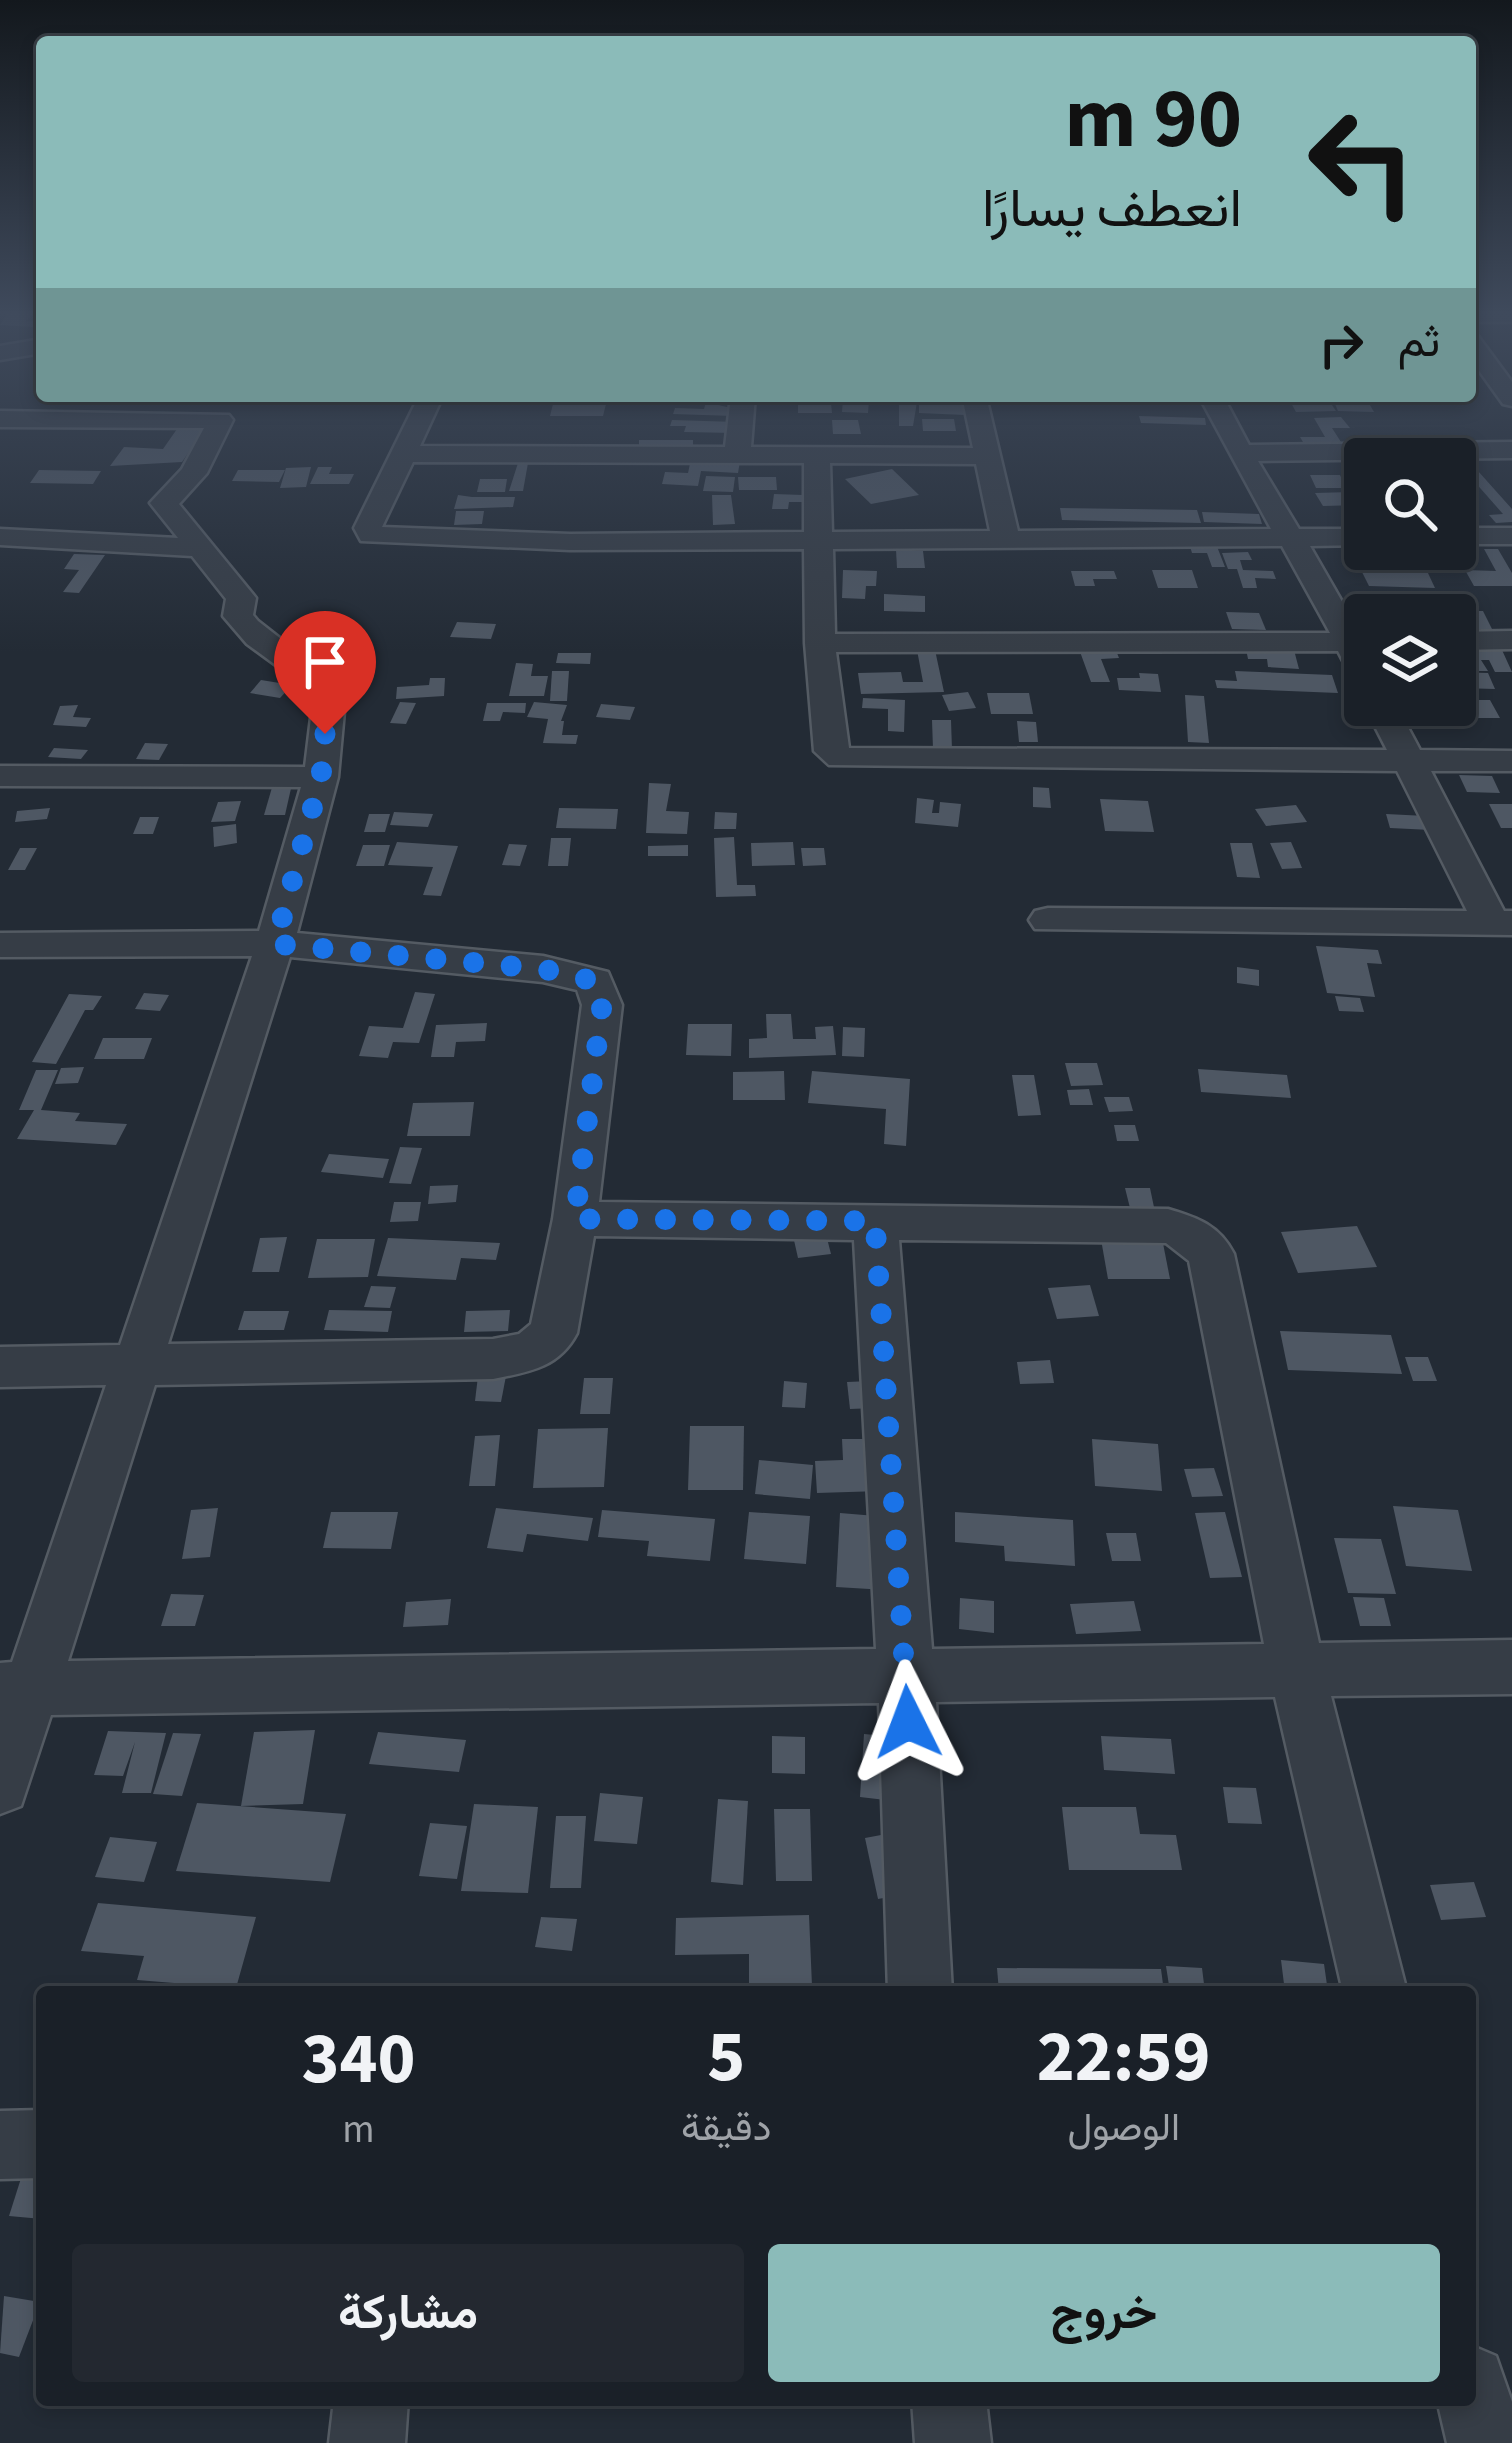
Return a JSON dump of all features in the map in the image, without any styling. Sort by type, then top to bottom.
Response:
[{"type":"street","points":[[0,1784],[15,1689],[135,1368],[275,944],[321,777],[329,690],[295,661],[256,640],[238,616],[241,598],[164,502],[194,473],[218,424]]},
{"type":"street","points":[[418,424],[368,528],[371,536],[570,542],[1344,537]]},
{"type":"street","points":[[737,454],[740,424]]},
{"type":"street","points":[[981,424],[1006,539]]},
{"type":"street","points":[[1225,424],[1344,621]]},
{"type":"street","points":[[1239,453],[1512,450]]},
{"type":"street","points":[[405,454],[988,456]]},
{"type":"street","points":[[817,455],[820,643],[831,751],[841,758],[1512,760]]},
{"type":"street","points":[[1476,536],[1512,536]]},
{"type":"street","points":[[0,537],[200,548]]},
{"type":"street","points":[[1476,641],[1512,640]]},
{"type":"street","points":[[820,643],[1344,642]]},
{"type":"street","points":[[1391,726],[1502,923]]},
{"type":"street","points":[[0,776],[321,777]]},
{"type":"street","points":[[1048,920],[1502,923]]},
{"type":"street","points":[[0,944],[275,944],[543,969],[594,981],[602,1005],[575,1219],[554,1334],[532,1351],[493,1359],[0,1367]]},
{"type":"street","points":[[575,1219],[1168,1226],[1192,1235],[1211,1254],[1297,1672],[1374,1986]]},
{"type":"street","points":[[875,1221],[906,1677],[920,1986]]},
{"type":"street","points":[[15,1689],[1512,1667]]},
{"type":"street","points":[[0,2145],[36,2144]]},
{"type":"street","points":[[367,2443],[370,2406]]},
{"type":"street","points":[[950,2406],[953,2443]]},
{"type":"street","points":[[1476,2406],[1485,2443]]},
{"type":"building","points":[[190,424],[208,424],[182,462],[110,466],[124,447],[163,449],[177,429]]},
{"type":"building","points":[[737,424],[735,433],[684,432],[686,426],[670,426]]},
{"type":"building","points":[[832,424],[859,424],[861,434],[833,434]]},
{"type":"building","points":[[922,424],[955,424],[956,431],[923,431]]},
{"type":"building","points":[[1317,424],[1350,428],[1332,428],[1341,442],[1303,442],[1300,437],[1325,437]]},
{"type":"building","points":[[639,440],[693,440],[693,446],[639,447]]},
{"type":"building","points":[[691,459],[740,461],[738,473],[701,471],[698,486],[662,484],[665,472],[688,473]]},
{"type":"building","points":[[518,463],[528,463],[523,491],[509,491]]},
{"type":"building","points":[[311,467],[306,487],[280,488],[286,468]]},
{"type":"building","points":[[318,467],[332,467],[329,474],[354,474],[349,484],[310,484]]},
{"type":"building","points":[[892,469],[919,495],[871,504],[845,479]]},
{"type":"building","points":[[39,470],[101,471],[93,484],[30,483]]},
{"type":"building","points":[[238,470],[285,470],[279,482],[232,481]]},
{"type":"building","points":[[1476,471],[1512,509],[1512,522],[1496,523],[1489,515],[1503,514],[1476,483]]},
{"type":"building","points":[[1310,475],[1340,475],[1344,484],[1344,488],[1316,488]]},
{"type":"building","points":[[706,476],[735,477],[733,492],[703,491]]},
{"type":"building","points":[[738,477],[776,477],[777,490],[739,490]]},
{"type":"building","points":[[480,479],[507,479],[505,492],[477,492]]},
{"type":"building","points":[[1344,492],[1344,505],[1323,506],[1315,493]]},
{"type":"building","points":[[774,494],[803,495],[803,502],[772,509]]},
{"type":"building","points":[[458,495],[515,497],[513,507],[454,509]]},
{"type":"building","points":[[712,495],[731,495],[735,524],[713,525]]},
{"type":"building","points":[[1060,508],[1197,510],[1201,523],[1062,520]]},
{"type":"building","points":[[456,511],[484,511],[482,524],[454,525]]},
{"type":"building","points":[[1202,512],[1259,514],[1262,524],[1204,522]]},
{"type":"building","points":[[1189,543],[1216,544],[1225,567],[1212,567],[1207,553],[1192,553]]},
{"type":"building","points":[[1484,549],[1498,549],[1512,573],[1512,586],[1474,586],[1465,570],[1496,571]]},
{"type":"building","points":[[896,550],[923,551],[925,568],[897,568]]},
{"type":"building","points":[[1248,552],[1252,560],[1240,560],[1243,570],[1273,571],[1276,579],[1255,578],[1257,588],[1243,588],[1237,569],[1228,569],[1222,553]]},
{"type":"building","points":[[74,554],[105,555],[79,593],[63,592],[79,570],[64,569]]},
{"type":"building","points":[[843,570],[877,571],[876,586],[866,586],[865,599],[842,598]]},
{"type":"building","points":[[1152,570],[1192,570],[1198,588],[1158,588]]},
{"type":"building","points":[[1361,570],[1427,571],[1435,588],[1369,586]]},
{"type":"building","points":[[1071,571],[1114,571],[1117,579],[1093,579],[1095,586],[1075,586]]},
{"type":"building","points":[[884,594],[925,596],[925,612],[884,611]]},
{"type":"building","points":[[1476,611],[1483,611],[1492,629],[1476,629]]},
{"type":"building","points":[[1226,612],[1259,613],[1266,630],[1232,629]]},
{"type":"building","points":[[457,622],[496,624],[491,639],[450,637]]},
{"type":"building","points":[[1115,648],[1119,658],[1101,659],[1110,682],[1091,682],[1079,649]]},
{"type":"building","points":[[1246,649],[1294,650],[1299,669],[1268,667],[1267,659],[1248,659]]},
{"type":"building","points":[[917,650],[935,650],[944,692],[861,694],[858,673],[901,672],[903,682],[923,682]]},
{"type":"building","points":[[1476,650],[1502,650],[1512,672],[1495,672],[1489,660],[1481,660],[1488,671],[1476,671]]},
{"type":"building","points":[[558,653],[591,653],[590,664],[556,663]]},
{"type":"building","points":[[516,663],[533,664],[531,676],[548,676],[544,696],[509,696]]},
{"type":"building","points":[[552,671],[569,671],[567,701],[550,701]]},
{"type":"building","points":[[1235,671],[1332,675],[1338,693],[1217,688],[1215,680],[1237,681]]},
{"type":"building","points":[[1139,673],[1158,674],[1161,692],[1119,690],[1117,678],[1140,678]]},
{"type":"building","points":[[1476,673],[1488,673],[1495,689],[1476,688]]},
{"type":"building","points":[[430,678],[445,678],[444,696],[396,699],[397,687],[429,685]]},
{"type":"building","points":[[261,680],[292,685],[280,698],[250,693]]},
{"type":"building","points":[[968,692],[976,708],[949,711],[942,695]]},
{"type":"building","points":[[987,693],[1029,693],[1033,714],[991,714]]},
{"type":"building","points":[[1185,695],[1204,696],[1209,743],[1188,742]]},
{"type":"building","points":[[863,698],[905,700],[904,732],[888,731],[888,709],[862,708]]},
{"type":"building","points":[[1476,700],[1490,700],[1500,718],[1476,718]]},
{"type":"building","points":[[400,702],[416,703],[406,724],[390,723]]},
{"type":"building","points":[[534,702],[567,705],[562,735],[578,735],[576,744],[543,743],[548,719],[527,717]]},
{"type":"building","points":[[487,703],[526,703],[525,713],[503,712],[500,721],[483,721]]},
{"type":"building","points":[[601,704],[635,707],[630,720],[596,717]]},
{"type":"building","points":[[78,705],[73,717],[91,718],[86,727],[53,725],[60,706]]},
{"type":"building","points":[[932,720],[951,720],[952,750],[933,749]]},
{"type":"building","points":[[1017,721],[1036,722],[1038,742],[1019,742]]},
{"type":"building","points":[[145,743],[168,744],[159,760],[136,759]]},
{"type":"building","points":[[54,748],[88,750],[81,759],[48,757]]},
{"type":"building","points":[[1459,775],[1492,776],[1500,793],[1467,792]]},
{"type":"building","points":[[649,783],[671,784],[666,811],[689,812],[687,834],[646,833]]},
{"type":"building","points":[[273,784],[292,784],[285,815],[264,815]]},
{"type":"building","points":[[1033,787],[1049,788],[1051,808],[1033,807]]},
{"type":"building","points":[[917,798],[934,800],[932,813],[939,813],[940,802],[961,804],[958,827],[915,823]]},
{"type":"building","points":[[1100,799],[1148,801],[1154,832],[1105,831]]},
{"type":"building","points":[[241,801],[235,821],[211,822],[218,802]]},
{"type":"building","points":[[1489,804],[1512,804],[1512,828],[1501,828]]},
{"type":"building","points":[[1296,805],[1307,822],[1266,826],[1255,809]]},
{"type":"building","points":[[50,808],[47,819],[15,822],[17,811]]},
{"type":"building","points":[[559,808],[618,809],[616,829],[556,828]]},
{"type":"building","points":[[394,812],[433,814],[428,827],[390,825]]},
{"type":"building","points":[[715,812],[737,813],[736,829],[714,829]]},
{"type":"building","points":[[369,814],[390,814],[385,832],[364,832]]},
{"type":"building","points":[[1386,814],[1426,816],[1431,830],[1390,828]]},
{"type":"building","points":[[140,817],[159,817],[153,834],[133,834]]},
{"type":"building","points":[[236,824],[237,843],[214,847],[213,827]]},
{"type":"building","points":[[734,837],[737,885],[755,885],[756,896],[716,897],[714,838]]},
{"type":"building","points":[[551,838],[571,838],[568,866],[548,866]]},
{"type":"building","points":[[397,842],[458,846],[441,896],[423,895],[433,867],[388,865]]},
{"type":"building","points":[[793,842],[795,865],[752,866],[751,843]]},
{"type":"building","points":[[1291,842],[1302,868],[1282,869],[1270,843]]},
{"type":"building","points":[[1230,843],[1252,843],[1260,878],[1237,877]]},
{"type":"building","points":[[509,844],[527,845],[520,866],[502,865]]},
{"type":"building","points":[[363,845],[390,845],[384,866],[356,866]]},
{"type":"building","points":[[688,845],[688,856],[648,856],[648,846]]},
{"type":"building","points":[[20,848],[37,848],[25,870],[8,870]]},
{"type":"building","points":[[801,848],[824,848],[826,865],[803,866]]},
{"type":"building","points":[[1316,946],[1378,950],[1382,964],[1367,963],[1375,997],[1327,993]]},
{"type":"building","points":[[1237,967],[1259,970],[1259,986],[1237,983]]},
{"type":"building","points":[[415,992],[435,994],[419,1043],[393,1042],[388,1058],[359,1056],[369,1026],[403,1028]]},
{"type":"building","points":[[144,993],[169,995],[160,1011],[135,1009]]},
{"type":"building","points":[[69,994],[102,996],[93,1010],[85,1010],[56,1064],[32,1062]]},
{"type":"building","points":[[1335,996],[1360,998],[1364,1012],[1339,1011]]},
{"type":"building","points":[[766,1014],[791,1014],[793,1039],[816,1039],[815,1027],[833,1026],[836,1055],[749,1058],[749,1039],[767,1038]]},
{"type":"building","points":[[487,1023],[485,1041],[456,1042],[454,1057],[431,1057],[436,1025]]},
{"type":"building","points":[[688,1024],[732,1024],[731,1056],[686,1055]]},
{"type":"building","points":[[843,1027],[865,1028],[864,1057],[842,1056]]},
{"type":"building","points":[[103,1038],[152,1038],[144,1059],[94,1059]]},
{"type":"building","points":[[1065,1063],[1097,1063],[1103,1085],[1071,1086]]},
{"type":"building","points":[[84,1067],[78,1083],[55,1084],[61,1068]]},
{"type":"building","points":[[1198,1069],[1287,1075],[1291,1098],[1201,1092]]},
{"type":"building","points":[[36,1070],[58,1070],[41,1110],[80,1113],[75,1121],[127,1124],[116,1145],[17,1139],[34,1110],[19,1110]]},
{"type":"building","points":[[784,1071],[785,1100],[733,1100],[733,1072]]},
{"type":"building","points":[[812,1071],[910,1079],[906,1146],[884,1144],[886,1109],[808,1103]]},
{"type":"building","points":[[1012,1075],[1034,1075],[1041,1115],[1018,1116]]},
{"type":"building","points":[[1089,1089],[1093,1105],[1070,1105],[1067,1090]]},
{"type":"building","points":[[1104,1097],[1129,1097],[1133,1111],[1109,1112]]},
{"type":"building","points":[[474,1102],[470,1136],[407,1136],[413,1103]]},
{"type":"building","points":[[1114,1125],[1135,1125],[1139,1141],[1117,1141]]},
{"type":"building","points":[[400,1147],[422,1148],[411,1184],[389,1183]]},
{"type":"building","points":[[329,1154],[389,1159],[383,1178],[321,1172]]},
{"type":"building","points":[[458,1185],[456,1202],[428,1204],[430,1186]]},
{"type":"building","points":[[1125,1188],[1150,1188],[1155,1212],[1131,1212]]},
{"type":"building","points":[[394,1202],[421,1202],[418,1221],[390,1222]]},
{"type":"building","points":[[821,1215],[831,1254],[798,1258],[789,1218]]},
{"type":"building","points":[[1357,1226],[1377,1267],[1298,1273],[1281,1232]]},
{"type":"building","points":[[1099,1228],[1160,1228],[1170,1279],[1108,1279]]},
{"type":"building","points":[[287,1237],[279,1272],[252,1272],[260,1238]]},
{"type":"building","points":[[388,1238],[500,1243],[496,1260],[461,1258],[456,1280],[377,1276]]},
{"type":"building","points":[[317,1239],[375,1239],[368,1277],[308,1278]]},
{"type":"building","points":[[1090,1285],[1099,1316],[1057,1319],[1048,1288]]},
{"type":"building","points":[[371,1286],[396,1287],[390,1308],[364,1307]]},
{"type":"building","points":[[329,1310],[392,1311],[388,1332],[324,1330]]},
{"type":"building","points":[[510,1310],[508,1331],[464,1332],[466,1311]]},
{"type":"building","points":[[244,1311],[289,1311],[284,1330],[238,1330]]},
{"type":"building","points":[[1280,1331],[1391,1335],[1402,1374],[1288,1370]]},
{"type":"building","points":[[1405,1357],[1428,1357],[1437,1381],[1413,1381]]},
{"type":"building","points":[[1050,1360],[1054,1383],[1020,1384],[1017,1362]]},
{"type":"building","points":[[478,1376],[506,1376],[501,1402],[475,1401]]},
{"type":"building","points":[[584,1378],[613,1378],[610,1414],[580,1414]]},
{"type":"building","points":[[784,1381],[807,1383],[805,1408],[782,1407]]},
{"type":"building","points":[[871,1381],[875,1408],[850,1409],[847,1382]]},
{"type":"building","points":[[690,1426],[744,1426],[743,1490],[688,1490]]},
{"type":"building","points":[[608,1428],[604,1487],[533,1488],[538,1429]]},
{"type":"building","points":[[500,1435],[495,1486],[469,1486],[475,1436]]},
{"type":"building","points":[[842,1439],[876,1439],[881,1491],[817,1493],[815,1461],[843,1460]]},
{"type":"building","points":[[1092,1439],[1158,1444],[1162,1491],[1095,1486]]},
{"type":"building","points":[[759,1460],[813,1465],[810,1499],[755,1494]]},
{"type":"building","points":[[1214,1468],[1223,1496],[1192,1497],[1184,1469]]},
{"type":"building","points":[[1393,1506],[1458,1510],[1472,1571],[1406,1566]]},
{"type":"building","points":[[218,1508],[210,1557],[182,1559],[191,1510]]},
{"type":"building","points":[[496,1508],[593,1518],[588,1541],[527,1534],[523,1552],[487,1548]]},
{"type":"building","points":[[602,1510],[715,1519],[710,1561],[647,1556],[649,1541],[598,1537]]},
{"type":"building","points":[[331,1512],[398,1512],[391,1549],[323,1548]]},
{"type":"building","points":[[749,1512],[810,1516],[806,1564],[744,1559]]},
{"type":"building","points":[[955,1512],[1073,1520],[1075,1566],[1005,1561],[1004,1546],[955,1542]]},
{"type":"building","points":[[1225,1512],[1242,1577],[1210,1578],[1195,1513]]},
{"type":"building","points":[[840,1513],[888,1517],[886,1590],[836,1587]]},
{"type":"building","points":[[1106,1533],[1136,1533],[1141,1561],[1112,1561]]},
{"type":"building","points":[[1334,1538],[1381,1539],[1396,1594],[1348,1593]]},
{"type":"building","points":[[171,1594],[204,1595],[195,1626],[161,1626]]},
{"type":"building","points":[[1353,1597],[1384,1598],[1391,1626],[1360,1626]]},
{"type":"building","points":[[960,1598],[994,1601],[994,1633],[959,1629]]},
{"type":"building","points":[[451,1599],[448,1625],[403,1627],[406,1602]]},
{"type":"building","points":[[1134,1601],[1141,1631],[1076,1634],[1070,1604]]},
{"type":"building","points":[[315,1730],[303,1804],[241,1806],[254,1732]]},
{"type":"building","points":[[108,1731],[166,1733],[151,1793],[122,1793],[135,1742],[123,1776],[94,1775]]},
{"type":"building","points":[[378,1732],[466,1740],[459,1772],[369,1764]]},
{"type":"building","points":[[173,1733],[201,1734],[182,1796],[153,1794]]},
{"type":"building","points":[[864,1734],[897,1737],[894,1801],[860,1797]]},
{"type":"building","points":[[772,1736],[805,1737],[805,1774],[772,1773]]},
{"type":"building","points":[[1101,1736],[1171,1739],[1175,1774],[1104,1770]]},
{"type":"building","points":[[1223,1787],[1256,1788],[1262,1824],[1228,1823]]},
{"type":"building","points":[[600,1793],[643,1797],[637,1844],[594,1841]]},
{"type":"building","points":[[718,1799],[748,1801],[743,1885],[711,1882]]},
{"type":"building","points":[[197,1803],[346,1814],[330,1882],[176,1871]]},
{"type":"building","points":[[474,1804],[538,1807],[528,1893],[461,1891]]},
{"type":"building","points":[[1062,1807],[1136,1807],[1140,1834],[1176,1835],[1182,1870],[1069,1870]]},
{"type":"building","points":[[774,1809],[810,1809],[812,1881],[776,1881]]},
{"type":"building","points":[[556,1816],[586,1816],[581,1888],[550,1888]]},
{"type":"building","points":[[430,1823],[467,1826],[457,1879],[419,1876]]},
{"type":"building","points":[[897,1832],[911,1893],[878,1899],[865,1838]]},
{"type":"building","points":[[110,1837],[157,1842],[144,1882],[95,1877]]},
{"type":"building","points":[[1474,1882],[1486,1917],[1441,1920],[1430,1885]]},
{"type":"building","points":[[98,1903],[256,1917],[237,1986],[137,1980],[144,1956],[81,1951]]},
{"type":"building","points":[[809,1915],[812,1986],[749,1986],[749,1954],[675,1955],[676,1918]]},
{"type":"building","points":[[541,1917],[577,1919],[572,1951],[535,1947]]},
{"type":"building","points":[[1281,1960],[1324,1964],[1327,1986],[1284,1986]]},
{"type":"building","points":[[1166,1966],[1202,1968],[1204,1986],[1169,1986]]},
{"type":"building","points":[[997,1968],[1161,1969],[1163,1986],[998,1986]]},
{"type":"building","points":[[23,2172],[36,2173],[36,2218],[9,2216]]},
{"type":"building","points":[[4,2296],[36,2301],[19,2357],[0,2353]]},
{"type":"route","points":[[325,734],[321,777],[275,944],[543,969],[594,981],[602,1005],[575,1219],[875,1221],[908,1722]]}]
